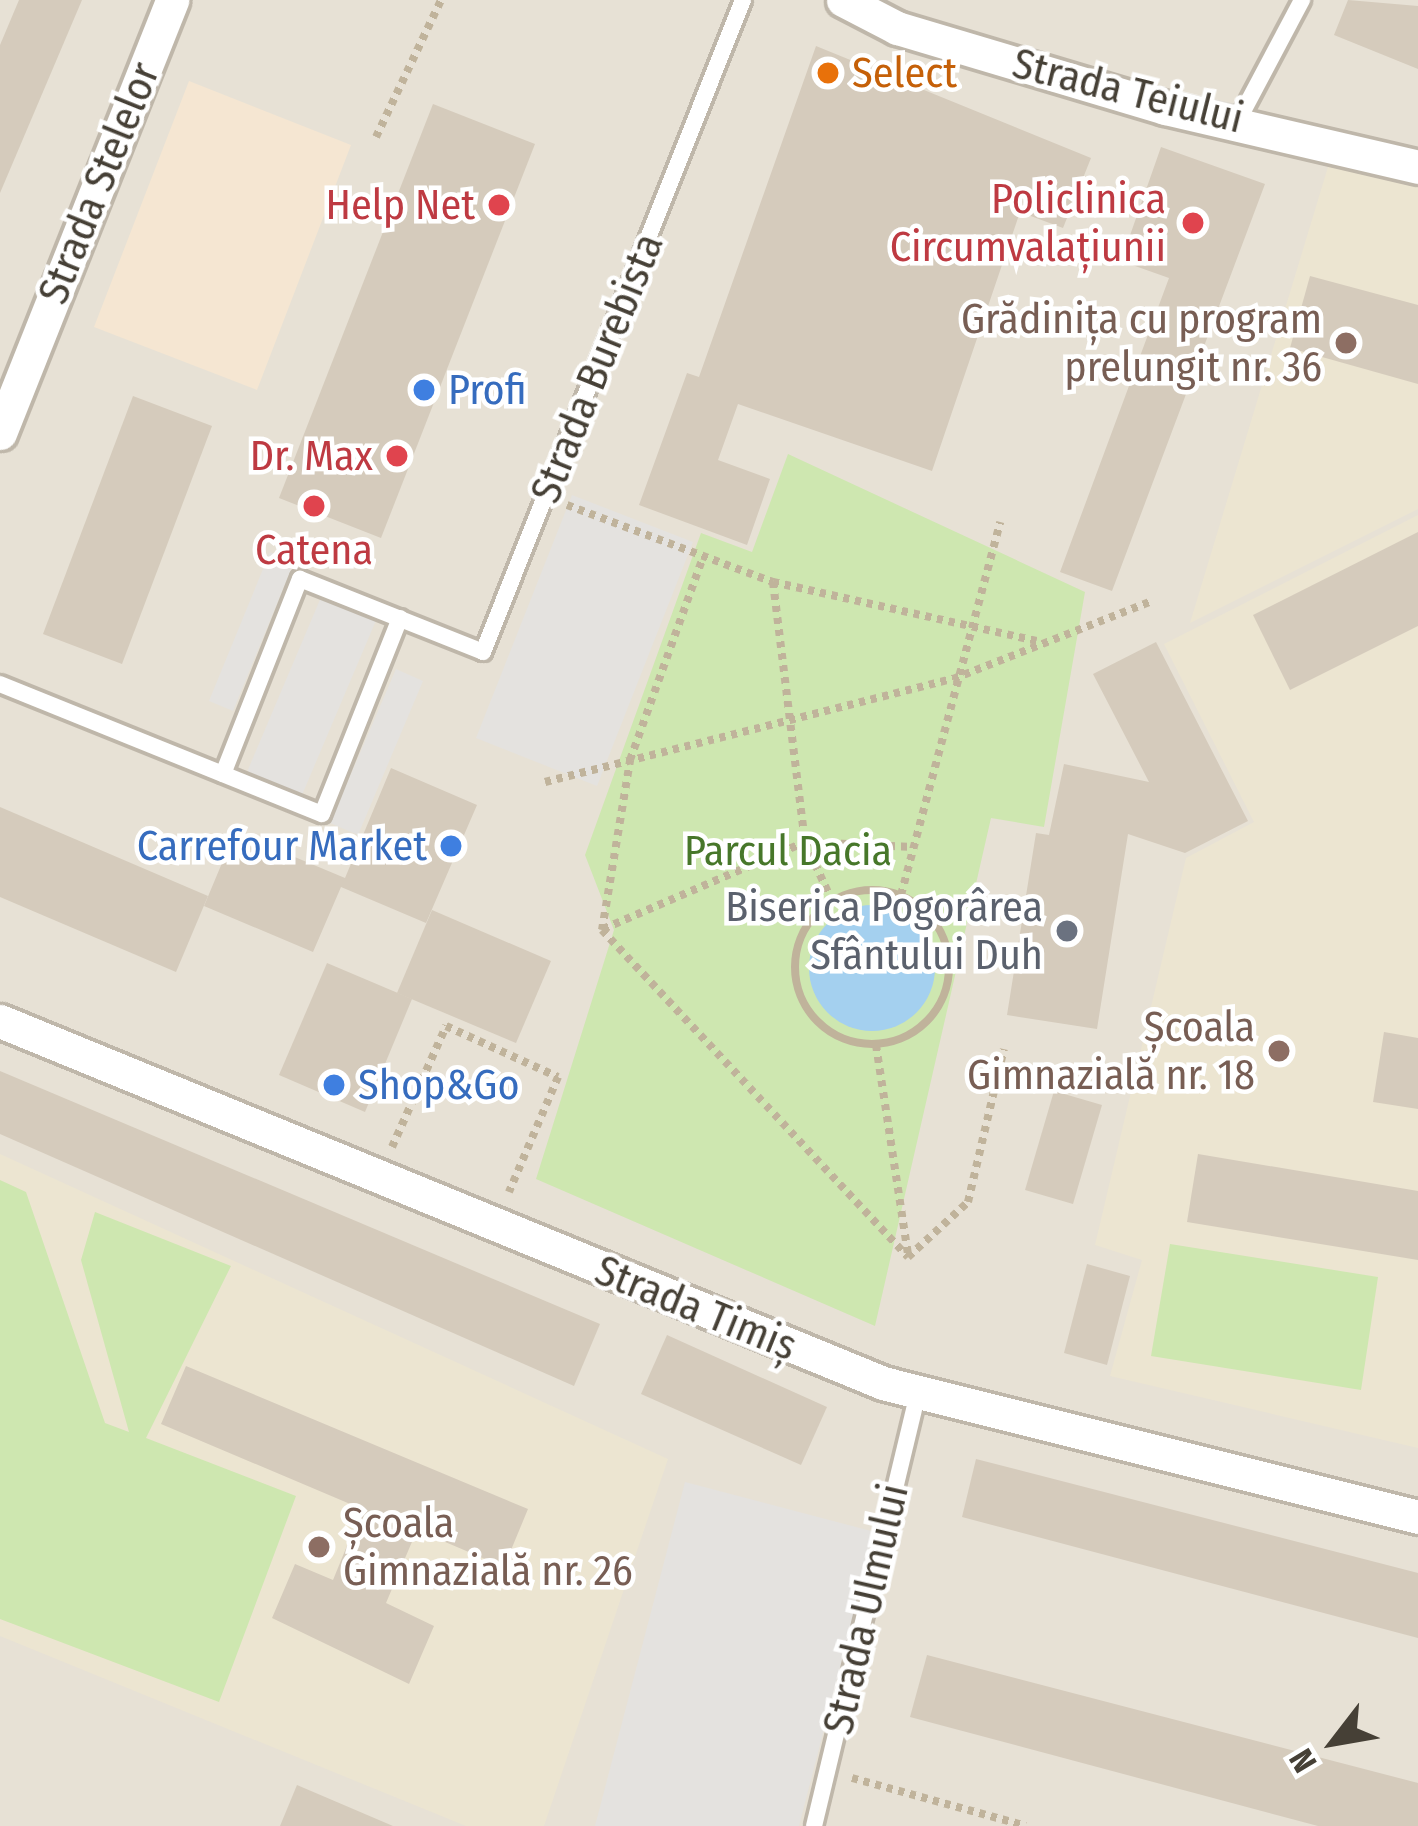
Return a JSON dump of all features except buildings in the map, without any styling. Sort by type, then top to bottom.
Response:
[{"type":"street","name":"Strada Stelelor","points":[[0,433],[172,0]]},
{"type":"street","name":"Strada Teiului","points":[[843,0],[897,28],[1098,88],[1239,119],[1418,167]]},
{"type":"street","name":"Strada Timiș","points":[[0,1022],[494,1227],[918,1393],[1418,1517]]},
{"type":"lane","name":"Strada Burebista","points":[[223,774],[301,579],[483,652],[743,0]]},
{"type":"lane","points":[[1239,119],[1302,0]]},
{"type":"lane","points":[[0,684],[322,814],[400,618]]},
{"type":"lane","name":"Strada Ulmului","points":[[814,1826],[918,1393]]},
{"type":"path","points":[[376,137],[441,0]]},
{"type":"path","points":[[546,496],[773,582],[1037,641]]},
{"type":"path","points":[[901,895],[953,679],[1000,522]]},
{"type":"path","points":[[602,930],[630,760],[703,557]]},
{"type":"path","points":[[773,582],[805,842],[832,901]]},
{"type":"path","points":[[545,782],[953,679],[1037,641],[1149,602]]},
{"type":"path","points":[[602,930],[805,842],[913,847]]},
{"type":"path","points":[[854,892],[901,895],[940,930],[949,980],[924,1026],[876,1045],[829,1032],[799,994],[798,943],[832,901],[854,892]]},
{"type":"path","points":[[602,930],[908,1257]]},
{"type":"path","points":[[379,1176],[446,1026],[558,1077],[494,1227]]},
{"type":"path","points":[[876,1045],[908,1257]]},
{"type":"path","points":[[908,1257],[968,1202],[1004,1048]]},
{"type":"path","points":[[827,1772],[1026,1826]]},
{"type":"shaded area","points":[[0,0],[1418,0],[1418,1826],[0,1826]]},
{"type":"shaded area","points":[[189,81],[351,145],[257,390],[94,327]]},
{"type":"shaded area","name":"Grădinița cu program prelungit nr. 36","points":[[1331,157],[1418,178],[1418,509],[1190,623]]},
{"type":"shaded area","points":[[572,495],[693,542],[597,786],[476,738]]},
{"type":"shaded area","name":"Școala Gimnazială nr. 18","points":[[1418,515],[1418,1448],[1110,1376],[1142,1260],[1095,1245],[1186,858],[1254,822],[1164,644]]},
{"type":"shaded area","points":[[270,552],[294,562],[233,711],[209,701]]},
{"type":"shaded area","points":[[322,595],[377,618],[302,795],[247,772]]},
{"type":"shaded area","points":[[396,669],[423,681],[358,835],[330,823]]},
{"type":"shaded area","name":"Școala Gimnazială nr. 26","points":[[0,1154],[668,1459],[544,1826],[466,1826],[0,1636]]},
{"type":"shaded area","points":[[685,1482],[875,1532],[799,1826],[595,1826]]},
{"type":"green space","name":"Parcul Dacia","points":[[788,454],[1085,592],[1044,827],[991,818],[875,1326],[536,1179],[614,930],[585,855],[701,533],[752,552]]},
{"type":"green space","points":[[0,1180],[26,1192],[105,1423],[129,1432],[81,1260],[95,1212],[231,1266],[146,1438],[296,1496],[219,1702],[0,1619]]},
{"type":"green space","points":[[1170,1244],[1378,1277],[1361,1390],[1151,1356]]},
{"type":"water","points":[[872,905],[896,910],[917,923],[930,944],[935,968],[930,992],[917,1013],[896,1026],[872,1031],[848,1026],[827,1013],[814,992],[809,968],[814,944],[827,923],[848,910]]},
{"type":"place","name":"Select","points":[[828,73]]},
{"type":"place","name":"Help Net","points":[[499,205]]},
{"type":"place","name":"Policlinica Circumvalațiunii","points":[[1193,223]]},
{"type":"place","name":"Grădinița cu program prelungit nr. 36","points":[[1346,343]]},
{"type":"place","name":"Profi","points":[[424,390]]},
{"type":"place","name":"Dr. Max","points":[[397,456]]},
{"type":"place","name":"Catena","points":[[314,506]]},
{"type":"place","name":"Carrefour Market","points":[[451,846]]},
{"type":"place","name":"Biserica Pogorârea Sfântului Duh","points":[[1067,931]]},
{"type":"place","name":"Școala Gimnazială nr. 18","points":[[1279,1051]]},
{"type":"place","name":"Shop&Go","points":[[334,1085]]},
{"type":"place","name":"Școala Gimnazială nr. 26","points":[[319,1547]]}]
